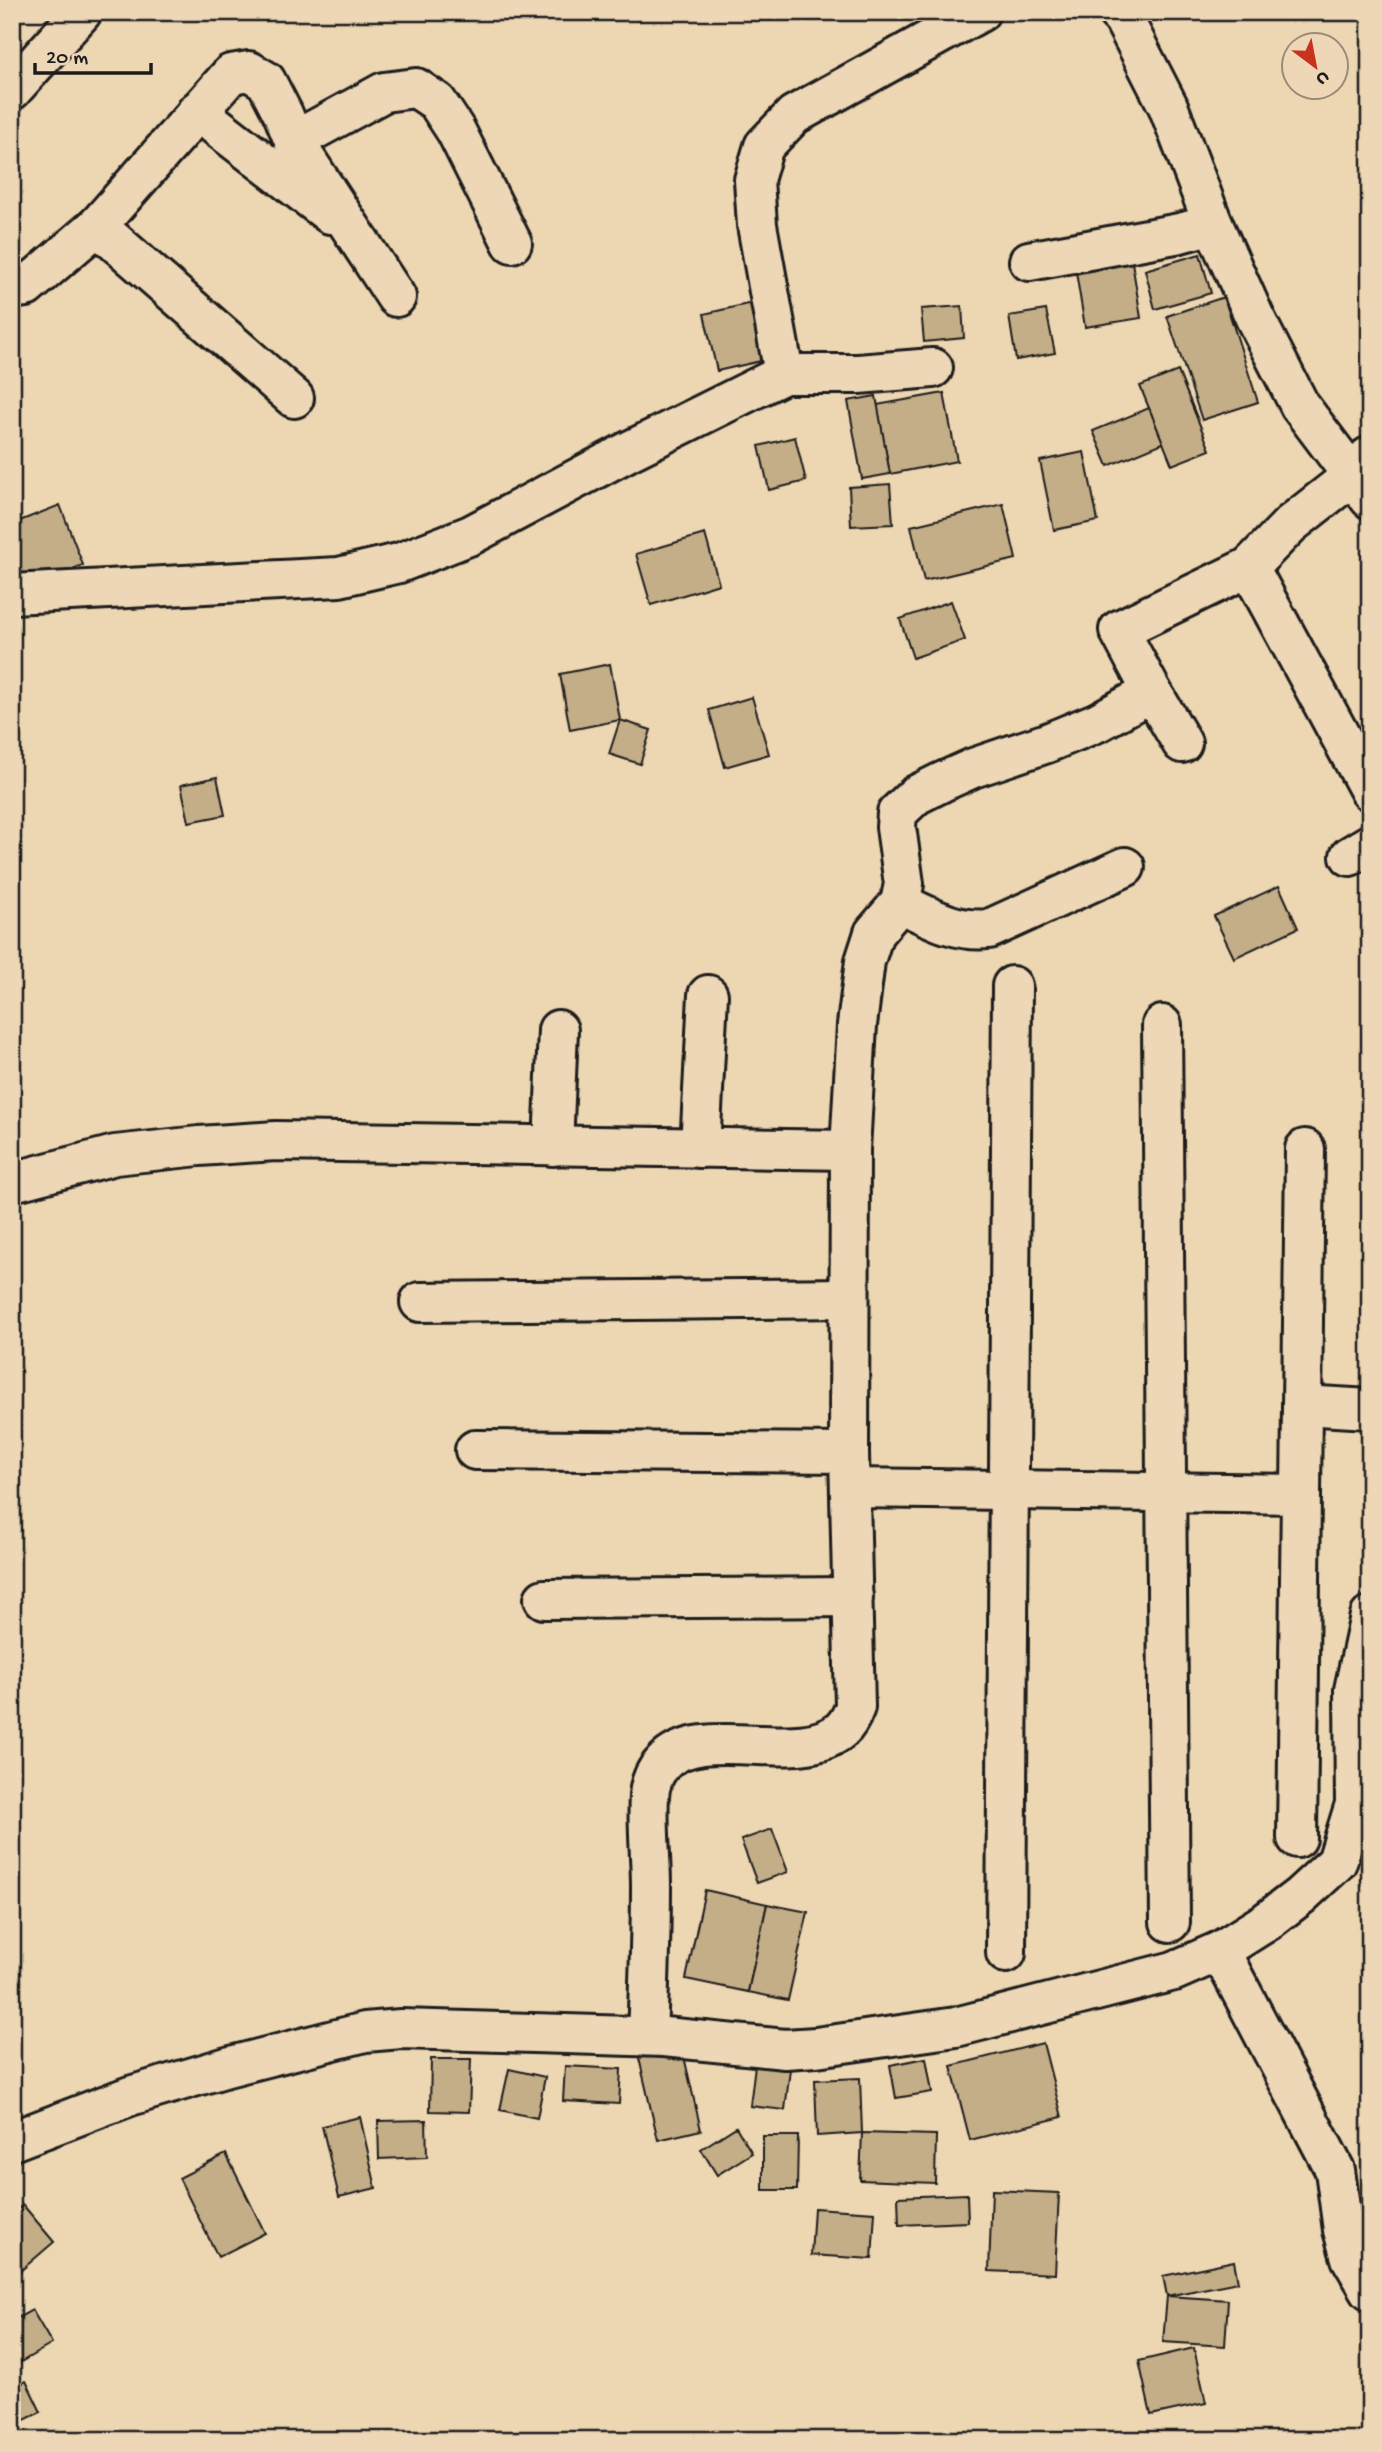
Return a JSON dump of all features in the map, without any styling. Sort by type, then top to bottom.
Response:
[{"type":"street","points":[[12,90],[82,12]]},
{"type":"street","points":[[1117,12],[1123,18],[1167,106],[1213,224],[1255,318],[1300,406],[1332,452],[1364,477],[1291,524],[1249,567],[1119,630],[1182,743]]},
{"type":"street","points":[[784,374],[757,225],[754,180],[764,146],[794,115],[968,14]]},
{"type":"street","points":[[12,289],[26,287],[97,226],[231,74],[249,71],[266,81],[294,141],[396,298]]},
{"type":"street","points":[[294,141],[384,92],[416,88],[437,102],[456,131],[512,243]]},
{"type":"street","points":[[197,111],[354,232]]},
{"type":"street","points":[[1029,261],[1181,233],[1213,224]]},
{"type":"street","points":[[97,226],[294,398]]},
{"type":"street","points":[[12,594],[339,577],[399,563],[471,535],[629,451],[784,374],[858,374],[933,368]]},
{"type":"street","points":[[1249,567],[1370,791]]},
{"type":"street","points":[[648,2036],[651,1886],[649,1794],[655,1771],[665,1759],[680,1750],[706,1745],[800,1744],[825,1739],[840,1731],[855,1707],[850,1471],[850,1150],[857,1025],[865,961],[874,933],[900,903],[904,884],[896,827],[897,813],[915,795],[973,768],[1098,722],[1152,692]]},
{"type":"street","points":[[900,903],[956,928],[971,931],[989,929],[1125,867]]},
{"type":"street","points":[[1006,1953],[1012,986]]},
{"type":"street","points":[[700,1148],[708,995]]},
{"type":"street","points":[[1162,1024],[1170,1922]]},
{"type":"street","points":[[553,1146],[558,1030]]},
{"type":"street","points":[[12,1182],[115,1155],[276,1141],[850,1150]]},
{"type":"street","points":[[1297,1838],[1304,1149]]},
{"type":"street","points":[[420,1302],[849,1298]]},
{"type":"street","points":[[1302,1405],[1370,1409]]},
{"type":"street","points":[[475,1450],[850,1471],[1009,1491],[1301,1494]]},
{"type":"street","points":[[544,1600],[853,1597]]},
{"type":"street","points":[[12,2141],[142,2093],[227,2067],[365,2032],[401,2029],[648,2036],[785,2049],[849,2043],[956,2027],[1174,1971],[1220,1951],[1266,1922],[1338,1862],[1355,1804],[1354,1690],[1370,1616]]},
{"type":"street","points":[[1220,1951],[1335,2170],[1343,2230],[1351,2258],[1370,2290]]},
{"type":"building","points":[[1200,254],[1211,293],[1155,309],[1145,270]]},
{"type":"building","points":[[1132,262],[1141,318],[1085,327],[1076,272]]},
{"type":"building","points":[[1224,297],[1258,402],[1202,420],[1167,316]]},
{"type":"building","points":[[752,303],[765,360],[717,371],[704,314]]},
{"type":"building","points":[[962,306],[964,338],[924,342],[921,309]]},
{"type":"building","points":[[1046,310],[1055,353],[1016,360],[1009,316]]},
{"type":"building","points":[[1178,371],[1210,450],[1172,465],[1140,386]]},
{"type":"building","points":[[944,393],[957,461],[890,474],[877,405]]},
{"type":"building","points":[[876,396],[890,474],[862,479],[848,401]]},
{"type":"building","points":[[1149,408],[1163,443],[1108,466],[1093,431]]},
{"type":"building","points":[[795,437],[806,481],[769,490],[759,446]]},
{"type":"building","points":[[1084,452],[1098,521],[1054,530],[1040,461]]},
{"type":"building","points":[[890,484],[893,524],[851,526],[849,487]]},
{"type":"building","points":[[1003,504],[1016,559],[924,581],[911,526]]},
{"type":"building","points":[[60,505],[83,565],[26,587],[12,550],[12,524]]},
{"type":"building","points":[[705,534],[719,584],[651,605],[636,554]]},
{"type":"building","points":[[951,601],[965,640],[913,658],[900,619]]},
{"type":"building","points":[[610,664],[620,720],[570,730],[560,674]]},
{"type":"building","points":[[752,697],[769,754],[725,767],[709,710]]},
{"type":"building","points":[[620,720],[651,730],[640,764],[609,754]]},
{"type":"building","points":[[217,777],[225,815],[189,822],[181,785]]},
{"type":"building","points":[[1279,886],[1298,928],[1234,958],[1214,916]]},
{"type":"building","points":[[772,1829],[788,1872],[757,1883],[741,1840]]},
{"type":"building","points":[[705,1890],[767,1904],[748,1992],[686,1979]]},
{"type":"building","points":[[767,1904],[808,1912],[788,2000],[748,1992]]},
{"type":"building","points":[[1043,2043],[1062,2117],[970,2140],[951,2066]]},
{"type":"building","points":[[682,2048],[701,2130],[658,2140],[639,2058]]},
{"type":"building","points":[[926,2058],[932,2092],[896,2098],[890,2065]]},
{"type":"building","points":[[431,2059],[471,2059],[469,2112],[430,2111]]},
{"type":"building","points":[[755,2065],[790,2069],[785,2110],[750,2106]]},
{"type":"building","points":[[565,2066],[621,2069],[619,2104],[563,2101]]},
{"type":"building","points":[[509,2069],[545,2077],[537,2118],[500,2110]]},
{"type":"building","points":[[860,2078],[862,2133],[817,2136],[815,2080]]},
{"type":"building","points":[[360,2117],[376,2188],[339,2197],[322,2126]]},
{"type":"building","points":[[426,2120],[427,2157],[379,2159],[378,2121]]},
{"type":"building","points":[[736,2127],[752,2153],[717,2175],[701,2149]]},
{"type":"building","points":[[862,2133],[936,2135],[935,2183],[860,2180]]},
{"type":"building","points":[[763,2136],[798,2136],[797,2190],[763,2190]]},
{"type":"building","points":[[226,2154],[265,2233],[218,2257],[179,2178]]},
{"type":"building","points":[[992,2190],[1059,2193],[1055,2274],[989,2271]]},
{"type":"building","points":[[967,2194],[968,2222],[899,2225],[898,2197]]},
{"type":"building","points":[[23,2205],[54,2242],[12,2278],[12,2214]]},
{"type":"building","points":[[814,2208],[875,2212],[872,2259],[811,2255]]},
{"type":"building","points":[[1234,2261],[1238,2282],[1167,2296],[1163,2276]]},
{"type":"building","points":[[1167,2296],[1228,2300],[1225,2346],[1163,2342]]},
{"type":"building","points":[[32,2310],[52,2344],[12,2367],[12,2321]]},
{"type":"building","points":[[1194,2348],[1206,2403],[1151,2415],[1139,2361]]},
{"type":"building","points":[[26,2381],[41,2412],[12,2426],[12,2388]]}]
